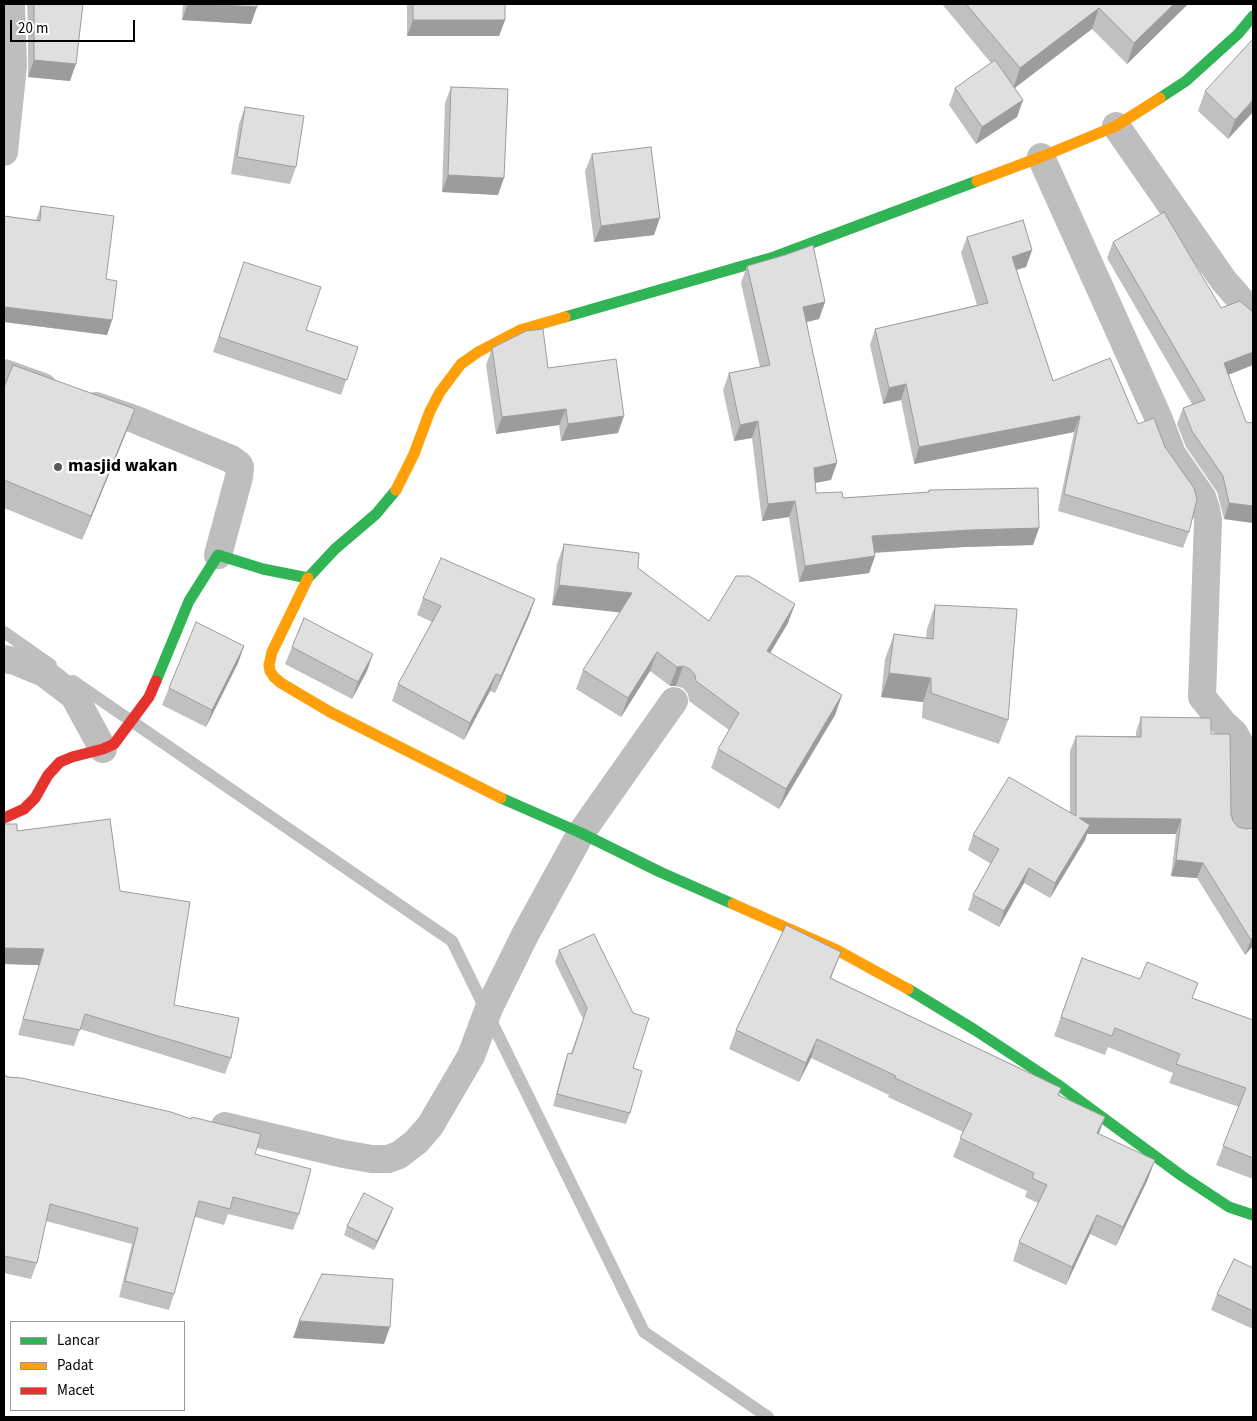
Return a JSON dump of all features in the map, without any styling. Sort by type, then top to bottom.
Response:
[{"type":"street","points":[[4,152],[12,66],[11,4]]},
{"type":"street","points":[[1253,16],[1238,34],[1186,81],[1116,126],[1042,157],[774,257],[520,330],[489,345],[461,364],[440,392],[395,493],[361,528],[335,549],[308,578],[272,652],[269,665],[274,677],[330,712],[489,793],[581,833],[660,872],[837,950],[898,983],[976,1030],[1057,1084],[1182,1176],[1229,1207],[1253,1215]]},
{"type":"street","points":[[1116,126],[1224,281],[1253,314]]},
{"type":"street","points":[[1042,157],[1158,417],[1172,454],[1202,498],[1206,509],[1208,520],[1202,697],[1218,718],[1234,733],[1239,742],[1241,755],[1241,829]]},
{"type":"street","points":[[4,372],[134,419],[235,462],[240,467],[218,555],[189,601],[149,696],[108,746],[60,762],[48,775],[35,798],[24,808],[4,818]]},
{"type":"street","points":[[218,555],[263,569],[308,578]]},
{"type":"street","points":[[4,659],[15,661],[44,673],[74,696],[108,746]]},
{"type":"street","points":[[203,1121],[372,1159],[388,1159],[399,1155],[416,1142],[430,1126],[471,1056],[488,1008],[525,935],[581,833],[674,701]]},
{"type":"building","points":[[34,4],[83,4],[76,64],[34,60]]},
{"type":"building","points":[[201,4],[257,4],[257,7]]},
{"type":"building","points":[[413,4],[505,4],[505,20],[413,20]]},
{"type":"building","points":[[966,4],[1174,4],[1134,43],[1099,8],[1020,68]]},
{"type":"building","points":[[1253,39],[1253,100],[1235,120],[1205,91]]},
{"type":"building","points":[[995,60],[1023,100],[982,127],[955,88]]},
{"type":"building","points":[[451,87],[508,89],[504,178],[448,175]]},
{"type":"building","points":[[245,107],[304,116],[296,167],[237,157]]},
{"type":"building","points":[[651,147],[660,218],[601,226],[592,154]]},
{"type":"building","points":[[41,206],[114,216],[106,279],[117,281],[112,320],[4,307],[4,216],[40,221]]},
{"type":"building","points":[[1164,212],[1221,308],[1240,301],[1253,312],[1253,352],[1224,363],[1246,422],[1253,423],[1253,506],[1229,503],[1223,476],[1192,431],[1183,408],[1205,400],[1113,242]]},
{"type":"building","points":[[1023,220],[1032,250],[1012,257],[1053,381],[1110,358],[1138,424],[1154,418],[1165,447],[1194,488],[1197,499],[1189,532],[1064,494],[1080,416],[919,447],[906,384],[889,388],[875,329],[988,303],[967,237]]},
{"type":"building","points":[[813,245],[825,302],[803,307],[837,463],[814,468],[816,493],[842,492],[843,498],[929,492],[929,490],[1038,488],[1039,528],[872,536],[875,556],[805,566],[795,501],[768,504],[758,421],[740,425],[729,373],[770,365],[747,266]]},
{"type":"building","points":[[244,262],[321,287],[306,330],[358,347],[347,380],[219,337]]},
{"type":"building","points":[[543,329],[548,368],[616,359],[624,416],[568,424],[566,409],[502,417],[492,348],[526,331]]},
{"type":"building","name":"masjid wakan","points":[[13,365],[135,409],[91,516],[4,480],[4,387]]},
{"type":"building","points":[[564,544],[639,553],[638,568],[709,621],[736,576],[749,576],[795,604],[767,651],[842,695],[786,789],[718,749],[739,713],[696,681],[695,675],[690,669],[683,666],[677,667],[657,652],[628,698],[583,670],[632,593],[559,585]]},
{"type":"building","points":[[441,558],[535,599],[501,676],[496,674],[470,723],[398,684],[441,606],[423,598]]},
{"type":"building","points":[[935,605],[1017,609],[1008,720],[931,693],[931,678],[889,673],[894,634],[933,639]]},
{"type":"building","points":[[304,618],[373,654],[358,682],[292,647]]},
{"type":"building","points":[[196,622],[244,646],[212,710],[169,688]]},
{"type":"building","points":[[1141,717],[1211,718],[1211,734],[1230,734],[1231,814],[1233,821],[1238,827],[1253,828],[1253,937],[1251,940],[1203,863],[1176,860],[1181,819],[1079,818],[1090,825],[1055,883],[1029,868],[1004,911],[973,895],[999,849],[973,835],[1009,777],[1076,816],[1076,736],[1141,737]]},
{"type":"building","points":[[110,819],[120,891],[190,902],[174,1005],[239,1018],[231,1058],[85,1014],[80,1030],[23,1019],[44,949],[4,948],[4,824],[17,824],[17,831]]},
{"type":"building","points":[[786,925],[841,952],[830,978],[1061,1088],[1058,1095],[1105,1117],[1097,1133],[1155,1160],[1123,1227],[1097,1215],[1072,1267],[1019,1242],[1047,1185],[1032,1178],[1034,1173],[960,1138],[972,1114],[817,1039],[806,1063],[736,1030]]},
{"type":"building","points":[[594,934],[633,1013],[649,1018],[633,1068],[642,1071],[630,1113],[557,1094],[568,1053],[572,1054],[587,1008],[559,950]]},
{"type":"building","points":[[1082,958],[1140,979],[1147,962],[1198,983],[1192,998],[1253,1020],[1253,1158],[1223,1146],[1246,1088],[1176,1064],[1180,1054],[1115,1028],[1112,1036],[1061,1017]]},
{"type":"building","points":[[4,1075],[261,1134],[255,1154],[311,1169],[299,1214],[233,1197],[230,1209],[199,1201],[174,1294],[125,1281],[138,1228],[50,1204],[37,1263],[4,1256]]},
{"type":"building","points":[[364,1193],[393,1208],[377,1241],[347,1226]]},
{"type":"building","points":[[1234,1259],[1253,1268],[1253,1311],[1217,1294]]},
{"type":"building","points":[[322,1274],[393,1279],[390,1327],[299,1321]]},
{"type":"waterway","points":[[4,632],[51,665]]},
{"type":"waterway","points":[[73,681],[452,941],[644,1332],[768,1417]]},
{"type":"traffic: fast","points":[[1160,98],[1186,81],[1238,34],[1253,16]]},
{"type":"traffic: fast","points":[[565,317],[774,257],[977,181]]},
{"type":"traffic: fast","points":[[156,681],[189,601],[218,555],[263,569],[308,578],[335,549],[376,514],[396,490]]},
{"type":"traffic: fast","points":[[501,798],[733,904]]},
{"type":"traffic: fast","points":[[908,989],[1057,1084],[1182,1176],[1229,1207],[1253,1215]]},
{"type":"traffic: slow","points":[[977,181],[1116,126],[1160,98]]},
{"type":"traffic: slow","points":[[396,490],[414,454],[430,411],[440,392],[461,364],[478,352],[520,330],[565,317]]},
{"type":"traffic: slow","points":[[308,578],[272,652],[269,665],[274,677],[330,712],[501,798]]},
{"type":"traffic: slow","points":[[733,904],[837,950],[908,989]]},
{"type":"traffic: jam","points":[[4,818],[24,809],[35,798],[48,775],[60,762],[114,744],[149,697],[156,681]]},
{"type":"place","name":"masjid wakan","points":[[58,467]]}]
